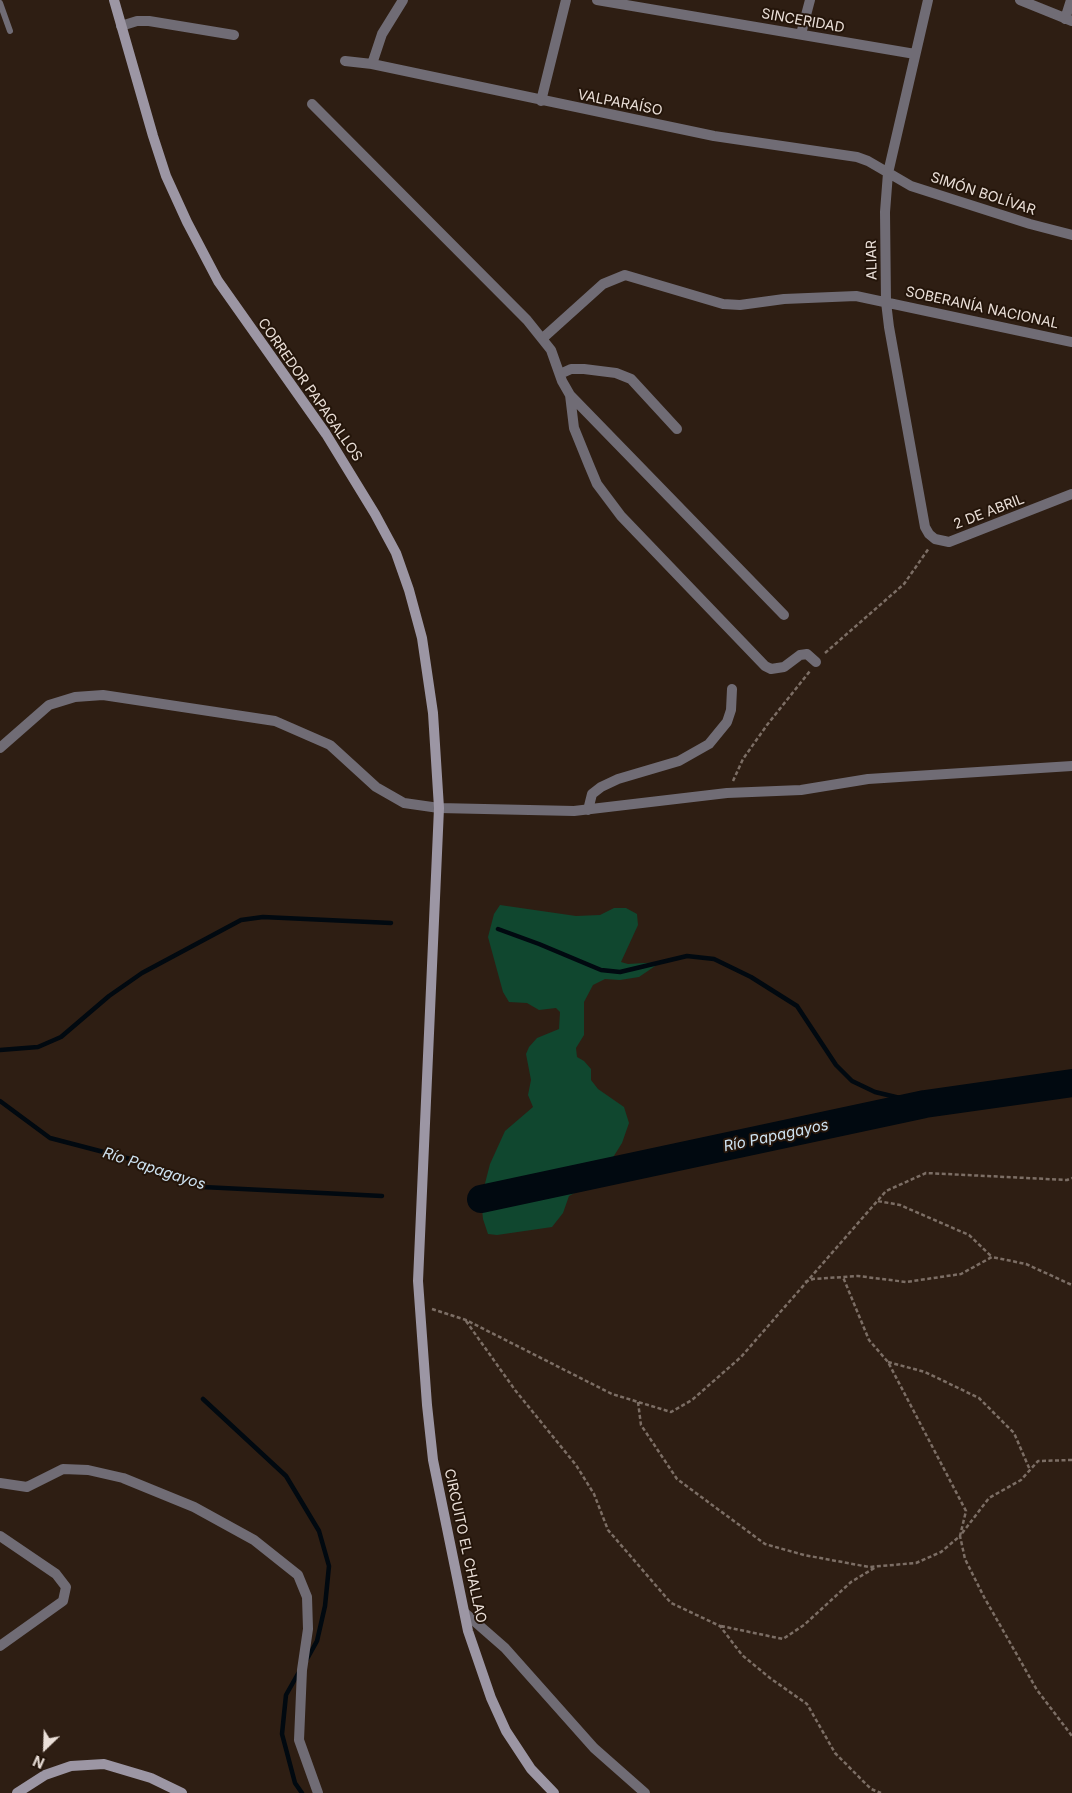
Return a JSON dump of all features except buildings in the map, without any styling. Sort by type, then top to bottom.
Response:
[{"type":"main road","name":"CORREDOR PAPAGALLOS","points":[[114,0],[166,176],[196,239],[218,281],[346,465],[396,554],[409,590],[422,638],[430,685],[439,808],[418,1281]]},
{"type":"main road","name":"CIRCUITO EL CHALLAO","points":[[418,1281],[433,1460],[468,1631],[491,1698],[506,1731],[531,1769],[554,1793]]},
{"type":"main road","points":[[17,1793],[45,1775],[71,1766],[104,1764],[151,1778],[182,1793]]},
{"type":"street","points":[[372,64],[382,34],[403,0]]},
{"type":"street","points":[[541,101],[566,0]]},
{"type":"street","name":"SINCERIDAD","points":[[597,0],[915,54]]},
{"type":"street","points":[[801,34],[810,0]]},
{"type":"street","name":"ALIAR","points":[[924,521],[886,302],[885,200],[888,173],[928,0]]},
{"type":"street","points":[[1020,0],[1069,20],[1071,0]]},
{"type":"street","points":[[121,26],[137,21],[149,21],[234,35]]},
{"type":"street","name":"VALPARAÍSO","points":[[345,61],[372,64],[722,138],[868,160],[888,173]]},
{"type":"street","points":[[312,104],[543,338],[556,361],[570,395],[574,428],[597,484],[621,516],[765,666],[771,669],[784,667],[800,654],[807,654],[816,662]]},
{"type":"street","name":"SIMÓN BOLÍVAR","points":[[888,173],[911,186],[1030,224],[1072,235]]},
{"type":"street","name":"SOBERANÍA NACIONAL","points":[[543,338],[603,284],[625,275],[723,304],[740,305],[784,299],[856,296],[1072,342]]},
{"type":"street","points":[[560,374],[571,369],[616,372],[631,380],[677,429]]},
{"type":"street","points":[[570,395],[784,615]]},
{"type":"street","name":"2 DE ABRIL","points":[[924,521],[929,534],[935,540],[949,542],[1072,494]]},
{"type":"street","points":[[588,810],[592,794],[601,787],[618,779],[679,761],[709,744],[727,722],[731,710],[732,688]]},
{"type":"street","points":[[0,748],[50,704],[75,697],[103,695],[275,721],[330,745],[376,787],[404,803],[439,808],[588,810],[727,793],[801,790],[868,779],[1072,766]]},
{"type":"street","points":[[0,1483],[27,1487],[63,1469],[88,1470],[123,1478],[194,1507],[254,1540],[298,1575],[307,1597],[308,1629],[302,1670],[299,1740],[318,1793]]},
{"type":"street","points":[[0,1536],[56,1574],[66,1587],[63,1601],[0,1646]]},
{"type":"street","points":[[465,1613],[505,1648],[594,1748],[645,1793]]},
{"type":"lane","points":[[0,3],[10,31]]},
{"type":"path","points":[[419,1305],[466,1320],[612,1394],[671,1412],[692,1400],[741,1357],[886,1191],[926,1173],[1067,1180],[1072,1178]]},
{"type":"path","points":[[877,1200],[900,1205],[969,1236],[992,1257],[1026,1264],[1072,1285]]},
{"type":"path","points":[[804,1283],[813,1279],[858,1276],[906,1282],[961,1274],[992,1257]]},
{"type":"path","points":[[842,1277],[870,1340],[888,1362],[966,1511],[960,1536],[965,1559],[984,1597],[1037,1690],[1072,1736]]},
{"type":"path","points":[[466,1320],[515,1390],[576,1465],[594,1494],[608,1530],[671,1603],[720,1626],[783,1639],[804,1625],[851,1582],[876,1567]]},
{"type":"path","points":[[888,1362],[925,1372],[979,1398],[1014,1433],[1030,1470]]},
{"type":"path","points":[[638,1402],[641,1425],[678,1479],[765,1544],[804,1554],[876,1567],[916,1563],[941,1552],[960,1536],[989,1498],[1021,1480],[1038,1462],[1072,1460]]},
{"type":"path","points":[[720,1626],[742,1655],[770,1678],[808,1704],[836,1753],[871,1789],[881,1793]]},
{"type":"green space","points":[[500,905],[576,916],[600,915],[614,908],[626,908],[637,914],[638,925],[621,962],[628,964],[661,962],[639,977],[620,980],[605,979],[593,985],[584,1002],[584,1035],[576,1048],[577,1057],[584,1061],[591,1069],[591,1080],[598,1089],[624,1107],[629,1123],[622,1143],[607,1167],[587,1186],[569,1196],[563,1213],[552,1227],[497,1235],[488,1234],[483,1219],[481,1199],[490,1164],[505,1131],[533,1107],[528,1095],[531,1080],[526,1054],[537,1038],[559,1029],[560,1012],[556,1008],[539,1010],[527,1003],[509,1002],[503,992],[488,937],[494,914]]},
{"type":"waterway","points":[[0,1050],[38,1047],[61,1037],[109,996],[142,973],[241,920],[263,917],[391,923]]},
{"type":"waterway","points":[[498,929],[601,970],[620,972],[687,956],[714,959],[751,977],[797,1006],[836,1065],[852,1081],[875,1092],[925,1104]]},
{"type":"waterway","name":"Río Papagayos","points":[[481,1199],[925,1104],[1072,1083]]},
{"type":"waterway","name":"Río Papagayos","points":[[0,1101],[50,1138],[138,1161],[203,1187],[382,1196]]},
{"type":"waterway","points":[[203,1399],[286,1476],[319,1531],[329,1566],[325,1606],[317,1641],[307,1659]]},
{"type":"waterway","points":[[299,1672],[286,1695],[282,1734],[295,1783],[302,1793]]}]
